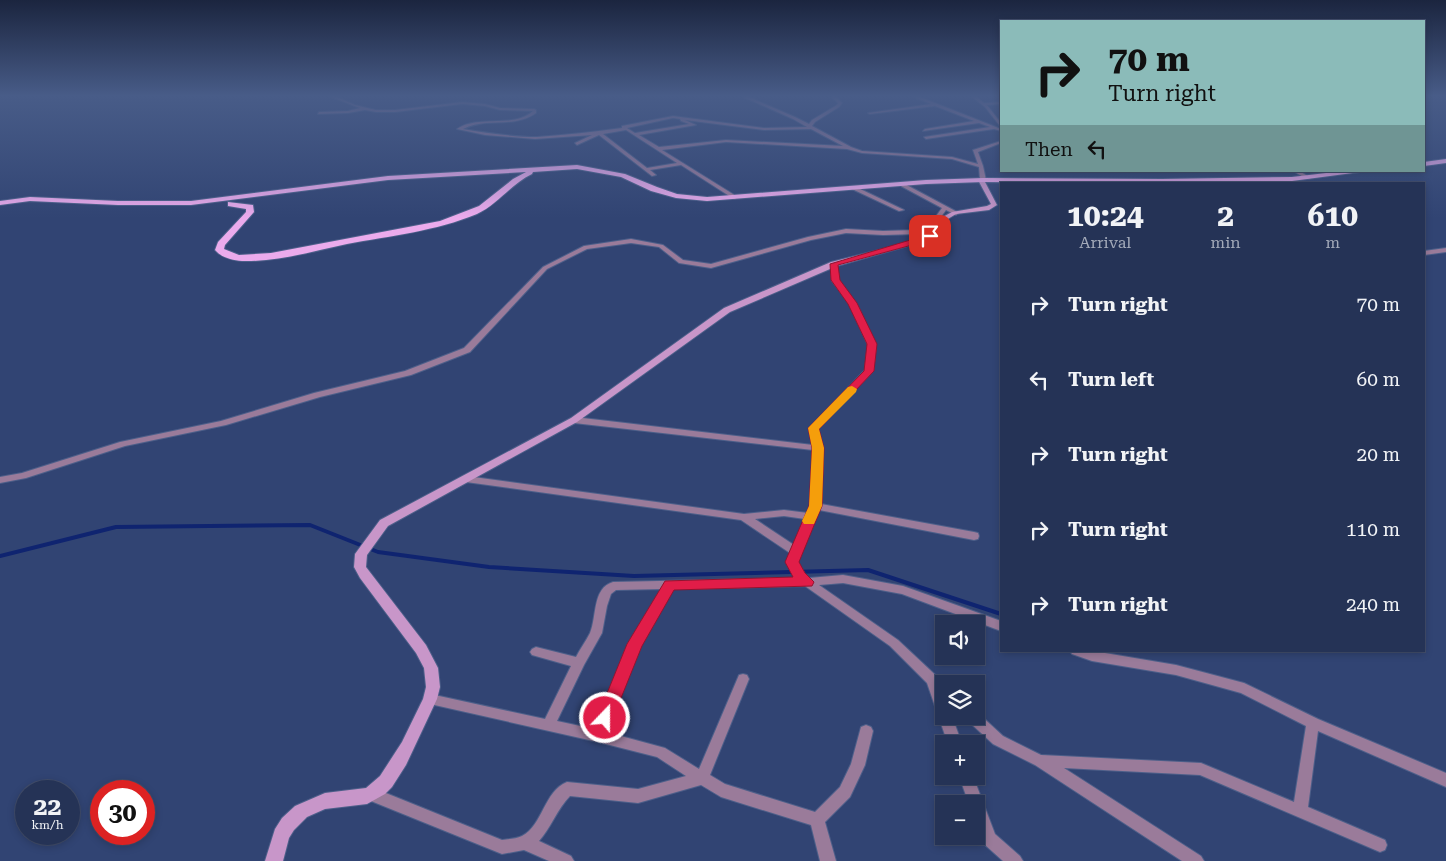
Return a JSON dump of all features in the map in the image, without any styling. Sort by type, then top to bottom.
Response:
[{"type":"main road","points":[[1425,164],[1446,161]]},
{"type":"main road","points":[[191,202],[388,178],[585,168],[623,175],[654,189],[676,196],[707,199],[901,184],[982,180],[1057,182],[1309,178],[1357,172]]},
{"type":"main road","points":[[0,203],[30,199],[118,204],[191,202],[242,204],[250,207],[250,212],[221,244],[219,250],[223,254],[232,257],[268,256],[414,229],[452,220],[492,203],[517,179],[541,170]]},
{"type":"main road","points":[[274,861],[283,831],[295,816],[309,806],[327,800],[359,798],[371,794],[388,780],[430,699],[433,687],[431,668],[421,650],[364,575],[360,567],[361,554],[384,523],[574,420],[727,310],[834,264],[909,244],[930,236],[936,224],[945,216],[989,208],[994,205],[982,180]]},
{"type":"street","points":[[525,137],[546,137]]},
{"type":"street","points":[[578,144],[592,137]]},
{"type":"street","points":[[605,137],[654,175]]},
{"type":"street","points":[[640,137],[734,197]]},
{"type":"street","points":[[827,137],[862,152],[952,158],[981,166]]},
{"type":"street","points":[[926,138],[931,137]]},
{"type":"street","points":[[657,149],[726,142],[849,148]]},
{"type":"street","points":[[982,180],[981,166],[975,151],[1000,142]]},
{"type":"street","points":[[647,169],[680,164]]},
{"type":"street","points":[[1298,172],[1309,178]]},
{"type":"street","points":[[901,184],[956,213]]},
{"type":"street","points":[[854,188],[901,210]]},
{"type":"street","points":[[0,480],[23,476],[123,444],[222,422],[317,395],[408,373],[467,350],[545,268],[586,247],[630,240],[660,246],[681,262],[711,266],[810,238],[846,231],[917,232],[933,224],[945,208]]},
{"type":"street","points":[[1425,253],[1446,250]]},
{"type":"street","points":[[794,556],[816,506],[818,448],[813,428],[869,371],[872,344],[852,303],[835,280],[834,264]]},
{"type":"street","points":[[574,420],[818,448]]},
{"type":"street","points":[[466,478],[744,517],[784,513],[811,517]]},
{"type":"street","points":[[816,506],[974,536]]},
{"type":"street","points":[[744,517],[794,556],[803,580],[894,643],[935,682]]},
{"type":"street","points":[[548,725],[579,663],[596,634],[600,606],[606,592],[612,586],[843,579],[903,590],[1000,626]]},
{"type":"street","points":[[598,736],[634,644],[670,585]]},
{"type":"street","points":[[536,652],[579,663]]},
{"type":"street","points":[[1079,652],[1092,656],[1176,670],[1244,688],[1313,723],[1446,780]]},
{"type":"street","points":[[702,778],[743,678]]},
{"type":"street","points":[[932,680],[935,689]]},
{"type":"street","points":[[430,699],[598,736],[660,752],[721,790],[817,820]]},
{"type":"street","points":[[1300,810],[1313,723]]},
{"type":"street","points":[[982,725],[998,740],[1040,761],[1196,861]]},
{"type":"street","points":[[817,820],[845,792],[858,765],[866,731]]},
{"type":"street","points":[[1040,761],[1201,769],[1380,845]]},
{"type":"street","points":[[371,794],[502,848],[525,843],[542,829],[558,796],[567,789],[638,796],[702,778]]},
{"type":"street","points":[[817,820],[828,861]]},
{"type":"street","points":[[985,828],[989,839],[1015,861]]},
{"type":"street","points":[[525,843],[566,861]]},
{"type":"waterway","points":[[0,556],[116,527],[310,525],[378,552],[489,567],[634,576],[868,570],[1000,614]]},
{"type":"slow traffic","points":[[809,521],[816,506],[818,448],[813,428],[852,389]]},
{"type":"route","points":[[605,718],[634,644],[670,585],[807,582],[800,576],[792,562],[795,551],[816,506],[818,448],[813,428],[834,409],[869,371],[872,344],[852,303],[835,280],[834,264],[909,244],[930,236]]}]
